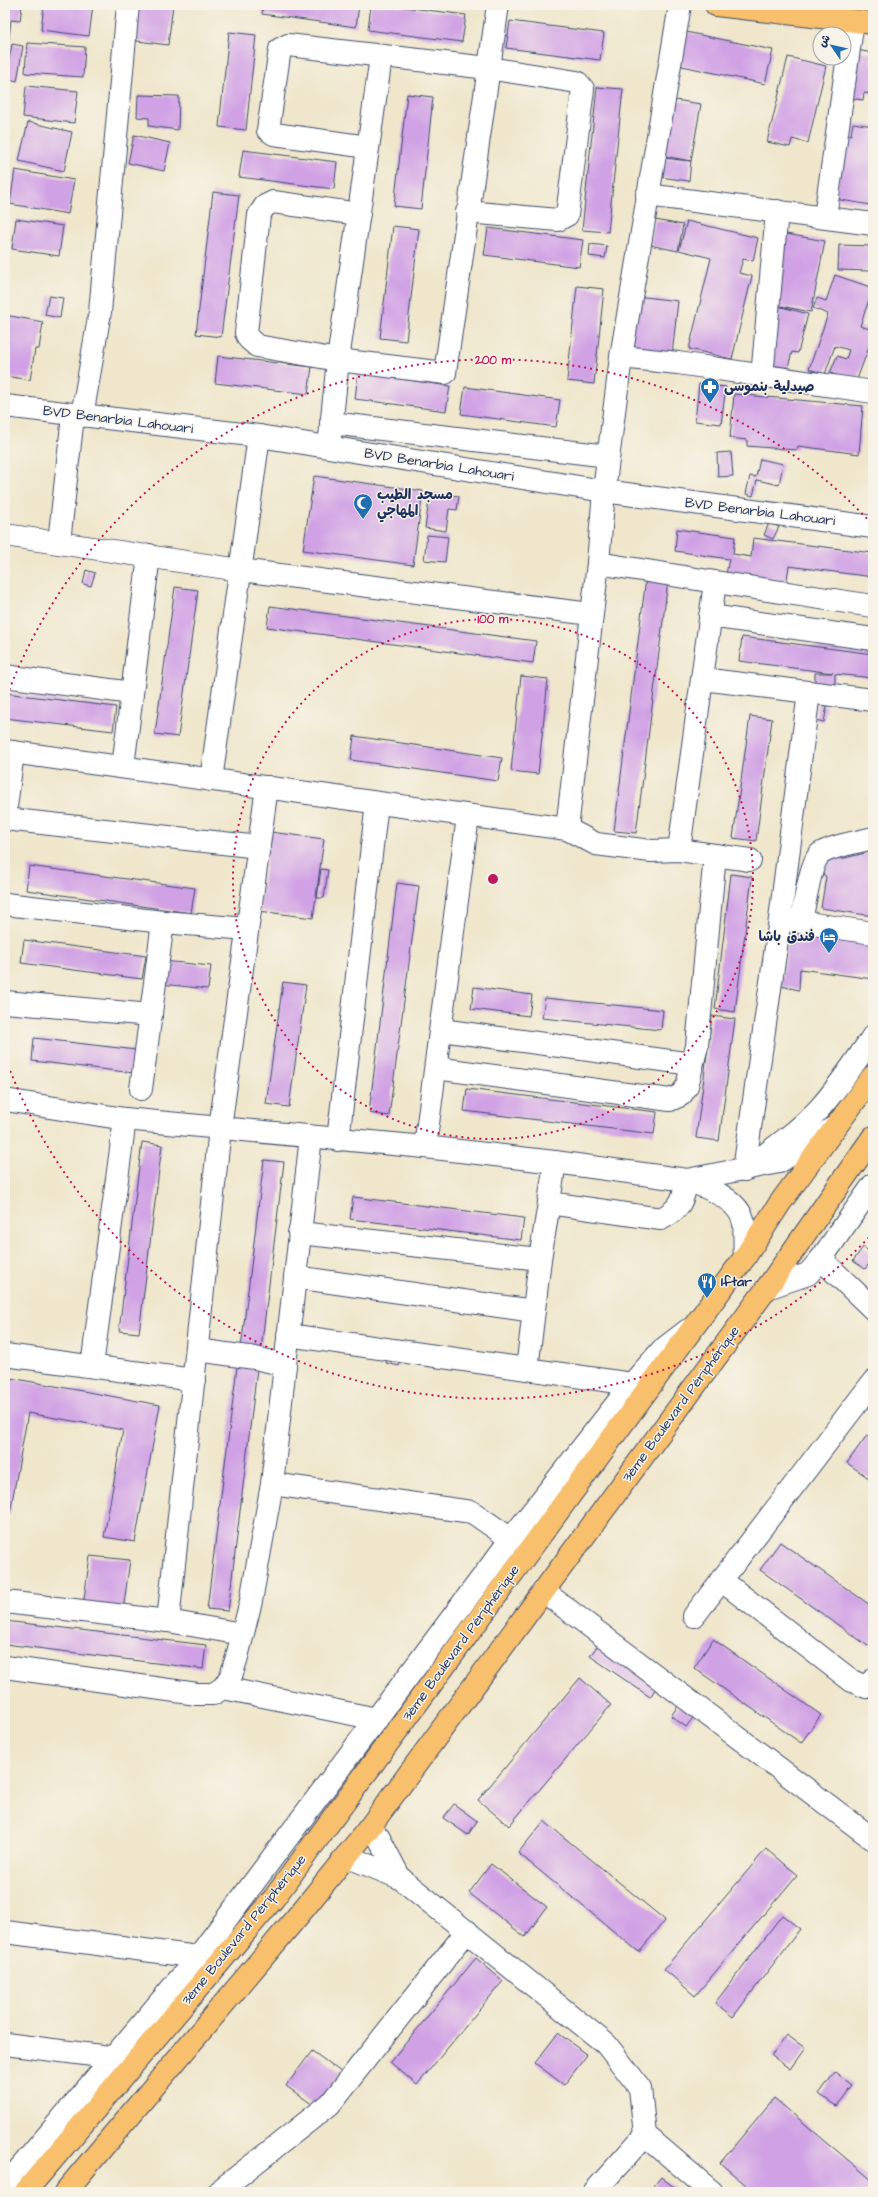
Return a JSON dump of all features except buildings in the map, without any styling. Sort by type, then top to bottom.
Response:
[{"type":"main road","points":[[716,5],[863,22]]},
{"type":"main road","name":"3ème Boulevard Périphérique","points":[[25,2192],[274,1898],[745,1257],[780,1202],[873,1076]]},
{"type":"main road","name":"3ème Boulevard Périphérique","points":[[65,2192],[297,1918],[369,1828],[767,1288],[873,1136]]},
{"type":"street","points":[[59,542],[78,416],[100,312],[128,5]]},
{"type":"street","points":[[359,214],[273,202],[264,206],[259,215],[246,333],[249,339],[257,346],[338,360],[445,373],[498,5]]},
{"type":"street","points":[[567,829],[590,614],[598,563],[608,456],[621,356],[680,5]]},
{"type":"street","points":[[825,217],[863,22]]},
{"type":"street","points":[[368,147],[274,134],[268,130],[280,49],[288,45],[381,57],[488,68],[577,82],[583,89],[567,215],[558,220],[467,212]]},
{"type":"street","points":[[329,448],[338,360],[381,57]]},
{"type":"street","points":[[647,196],[873,224]]},
{"type":"street","points":[[762,377],[777,211]]},
{"type":"street","points":[[621,356],[678,362],[762,377],[873,392]]},
{"type":"street","name":"BVD Benarbia Lahouari","points":[[5,406],[78,416],[259,436],[604,492],[873,526]]},
{"type":"street","points":[[331,423],[608,456]]},
{"type":"street","points":[[211,780],[259,436]]},
{"type":"street","points":[[5,535],[240,570],[590,614]]},
{"type":"street","points":[[123,767],[149,556]]},
{"type":"street","points":[[598,563],[873,606]]},
{"type":"street","points":[[679,850],[715,582]]},
{"type":"street","points":[[710,616],[873,639]]},
{"type":"street","points":[[5,676],[132,693]]},
{"type":"street","points":[[702,679],[873,700]]},
{"type":"street","points":[[744,1170],[791,920],[809,692]]},
{"type":"street","points":[[5,815],[9,751],[567,829],[596,844],[651,851],[679,850],[750,860]]},
{"type":"street","points":[[168,1621],[220,1128],[267,787]]},
{"type":"street","points":[[338,1140],[377,803]]},
{"type":"street","points":[[425,1147],[468,816]]},
{"type":"street","points":[[5,819],[259,847]]},
{"type":"street","points":[[791,920],[819,855],[826,850],[873,838]]},
{"type":"street","points":[[436,1068],[670,1100],[680,1095],[687,1086],[697,1046],[715,855]]},
{"type":"street","points":[[5,904],[163,922],[247,929]]},
{"type":"street","points":[[791,920],[873,933]]},
{"type":"street","points":[[141,1089],[163,922]]},
{"type":"street","points":[[5,1002],[151,1015]]},
{"type":"street","points":[[441,1030],[692,1064]]},
{"type":"street","points":[[744,1170],[786,1139],[818,1110],[844,1078],[873,1036]]},
{"type":"street","points":[[5,1100],[125,1119],[425,1147],[555,1162],[688,1180],[707,1187],[731,1201],[744,1222],[745,1257]]},
{"type":"street","points":[[92,1366],[125,1119]]},
{"type":"street","points":[[688,1180],[779,1162],[837,1125]]},
{"type":"street","points":[[5,1667],[197,1694],[213,1694],[223,1688],[231,1676],[251,1601],[272,1484],[294,1277],[311,1137]]},
{"type":"street","points":[[527,1369],[540,1259],[555,1162]]},
{"type":"street","points":[[549,1203],[661,1219],[674,1212],[683,1199],[688,1180]]},
{"type":"street","points":[[767,1288],[808,1274],[821,1259],[873,1185]]},
{"type":"street","points":[[299,1233],[540,1259]]},
{"type":"street","points":[[821,1259],[873,1309]]},
{"type":"street","points":[[294,1277],[534,1311]]},
{"type":"street","points":[[5,2186],[198,1957],[512,1540],[632,1384],[662,1350],[696,1324]]},
{"type":"street","points":[[288,1335],[632,1384]]},
{"type":"street","points":[[197,1350],[255,1358],[285,1365]]},
{"type":"street","points":[[5,1355],[194,1380]]},
{"type":"street","points":[[694,1616],[873,1382]]},
{"type":"street","points":[[272,1484],[472,1512],[512,1540]]},
{"type":"street","points":[[721,1580],[852,1681],[866,1687],[873,1680]]},
{"type":"street","points":[[543,1591],[873,1839]]},
{"type":"street","points":[[5,1602],[168,1621],[242,1634]]},
{"type":"street","points":[[223,1688],[378,1719]]},
{"type":"street","points":[[369,1828],[379,1838],[400,1878]]},
{"type":"street","points":[[346,1856],[400,1878],[606,2044],[640,2088],[646,2135],[712,2192]]},
{"type":"street","points":[[218,2192],[330,2104],[467,1931]]},
{"type":"street","points":[[5,1932],[198,1957]]},
{"type":"street","points":[[5,2044],[136,2060]]},
{"type":"street","points":[[594,2192],[646,2135]]},
{"type":"place","name":"صيدلية بنموسى","points":[[710,404]]},
{"type":"place","name":"مسجد الطيب المهاجي","points":[[363,520]]},
{"type":"place","name":"فندق باشا","points":[[829,954]]},
{"type":"place","name":"Iftar","points":[[707,1299]]}]
